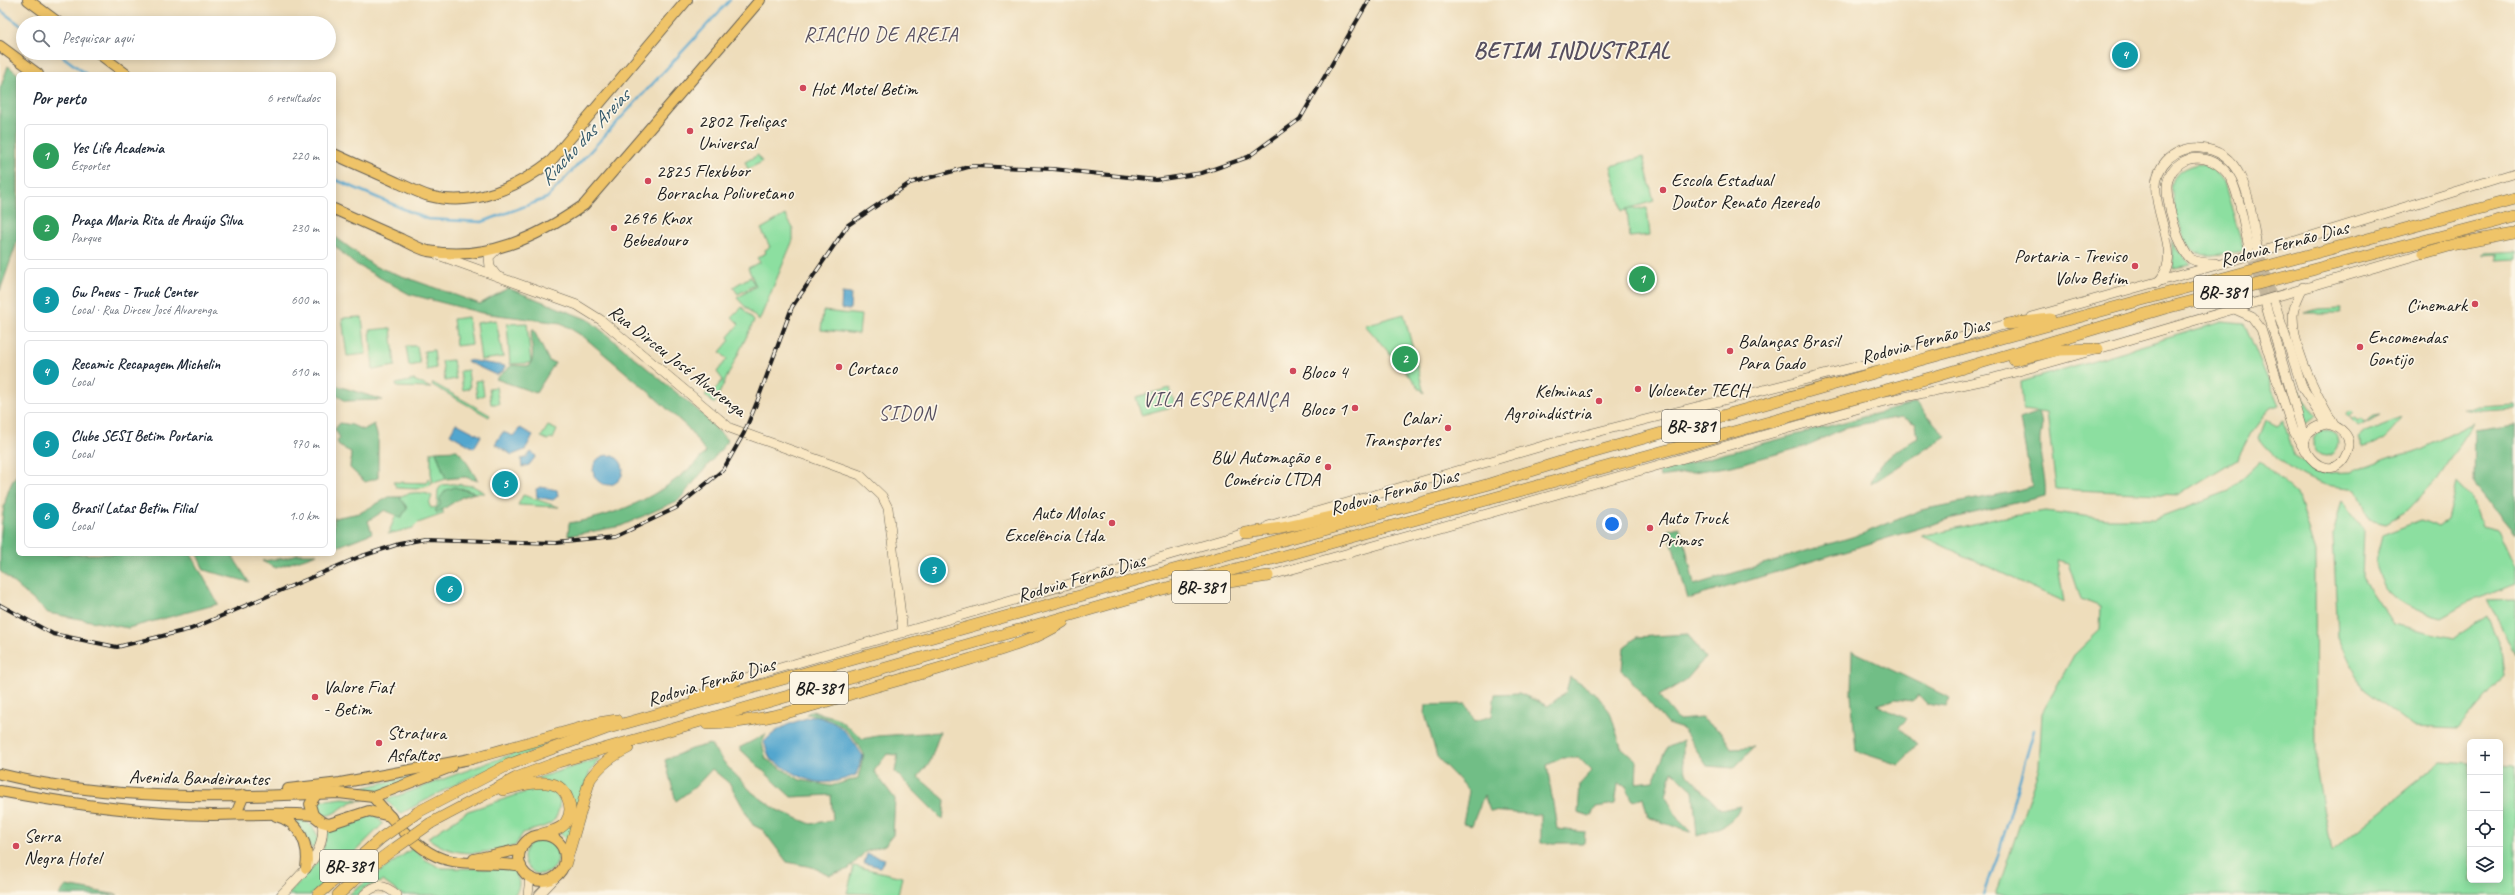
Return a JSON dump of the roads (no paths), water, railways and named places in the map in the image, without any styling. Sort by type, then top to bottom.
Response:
[{"type":"highway","name":"Rodovia Fernão Dias","points":[[318,895],[381,838],[418,812],[508,766],[605,730],[1170,570],[1486,485],[1570,459],[1875,372],[2515,199]]},
{"type":"highway","name":"Rodovia Fernão Dias","points":[[338,895],[365,870],[431,823],[516,778],[558,762],[692,724],[729,724],[762,718],[921,674],[1025,643],[1045,634],[1072,616],[1134,597],[1930,378],[2170,307],[2515,217]]},
{"type":"highway","name":"BR-381","points":[[2424,253],[2456,244],[2515,233]]},
{"type":"highway","points":[[2008,324],[2086,315]]},
{"type":"highway","points":[[1930,378],[2059,350],[2098,349]]},
{"type":"highway","points":[[1246,533],[1331,518],[1455,489],[1486,485]]},
{"type":"highway","name":"BR-381","points":[[1134,597],[1268,576]]},
{"type":"highway","name":"BR-381","points":[[678,709],[697,697],[735,681]]},
{"type":"highway","points":[[470,759],[598,723],[663,714]]},
{"type":"highway","points":[[565,865],[590,780],[599,767],[613,755],[670,730]]},
{"type":"highway","name":"BR-381","points":[[481,796],[521,785],[541,782],[553,784],[567,796],[569,813],[567,821],[560,828],[542,834]]},
{"type":"main road","points":[[28,0],[50,16]]},
{"type":"main road","points":[[336,155],[430,196],[461,200],[487,196],[508,188],[531,177],[551,161],[687,0]]},
{"type":"main road","points":[[336,210],[428,251],[467,253],[497,249],[524,241],[554,226],[584,205],[760,0]]},
{"type":"main road","points":[[0,46],[16,58]]},
{"type":"main road","points":[[19,60],[35,72]]},
{"type":"main road","points":[[107,60],[123,72]]},
{"type":"main road","points":[[2157,283],[2165,276],[2169,266],[2167,242],[2157,203],[2155,182],[2157,174],[2168,159],[2177,152],[2196,148],[2208,149],[2225,156],[2235,166],[2243,182],[2253,247],[2232,180],[2224,169],[2213,161],[2203,158],[2193,158],[2183,162],[2168,179],[2166,192],[2182,247],[2191,259],[2203,263],[2224,263]]},
{"type":"main road","name":"Rodovia Fernão Dias","points":[[735,681],[1246,533],[1311,512],[1553,443],[1891,358],[2157,283],[2515,173]]},
{"type":"main road","points":[[497,249],[489,257],[490,268],[497,276]]},
{"type":"main road","name":"Rua Dirceu José Alvarenga","points":[[428,251],[578,305],[601,320],[730,428],[860,475],[882,496],[888,508],[903,633]]},
{"type":"main road","name":"BR-381","points":[[1268,576],[1881,402],[1990,379],[2098,349],[2303,287],[2424,253]]},
{"type":"main road","points":[[2303,287],[2296,303],[2293,316],[2297,336],[2316,394],[2330,424]]},
{"type":"main road","points":[[2232,308],[2252,318],[2261,329],[2292,428],[2309,459],[2322,467],[2329,467],[2340,463],[2347,454],[2348,441],[2342,430],[2330,424],[2302,387],[2270,305],[2306,440],[2306,452]]},
{"type":"main road","points":[[2306,440],[2313,429],[2330,424]]},
{"type":"main road","points":[[236,814],[244,795],[340,783],[470,759]]},
{"type":"main road","points":[[470,759],[373,797],[390,816],[427,851],[436,856],[460,861],[521,866]]},
{"type":"main road","name":"Avenida Bandeirantes","points":[[0,774],[52,786],[138,795],[316,795],[354,793],[373,797]]},
{"type":"main road","name":"Avenida Bandeirantes","points":[[0,791],[112,808],[212,815],[313,815]]},
{"type":"main road","points":[[316,795],[310,804],[313,815],[322,822],[337,823],[357,814],[369,811],[380,812],[390,816]]},
{"type":"main road","points":[[270,814],[288,820],[300,833],[307,850],[306,868]]},
{"type":"main road","name":"BR-381","points":[[281,895],[306,868],[322,843],[322,822]]},
{"type":"main road","points":[[460,861],[520,849],[529,838],[542,834],[556,838],[565,850],[565,865],[539,895]]},
{"type":"main road","points":[[520,849],[521,866],[530,878],[544,881],[557,876]]},
{"type":"main road","points":[[528,895],[530,878]]},
{"type":"main road","points":[[364,895],[378,885],[385,885],[398,895]]},
{"type":"water","points":[[842,293],[851,294],[850,310],[841,309]]},
{"type":"water","points":[[467,360],[505,366],[503,371],[496,375],[468,362]]},
{"type":"water","points":[[456,423],[481,436],[474,448],[450,434]]},
{"type":"water","points":[[520,428],[533,435],[525,450],[512,455],[495,444],[503,432],[513,436]]},
{"type":"water","points":[[531,452],[536,456],[529,465],[522,467],[521,459],[526,458]]},
{"type":"water","points":[[608,455],[619,459],[623,470],[619,481],[608,485],[597,481],[593,470],[597,459]]},
{"type":"water","points":[[541,487],[557,490],[558,496],[553,500],[537,497],[536,489]]},
{"type":"water","points":[[814,716],[838,725],[853,741],[863,756],[856,775],[842,780],[820,782],[802,777],[770,759],[764,742],[781,728],[799,720]]},
{"type":"water","points":[[867,854],[885,859],[880,867],[864,863]]},
{"type":"waterway","name":"Riacho das Areias","points":[[336,180],[427,219],[482,222],[547,198],[730,0]]},
{"type":"waterway","name":"Riacho das Areias","points":[[0,10],[16,22]]},
{"type":"waterway","name":"Riacho das Areias","points":[[67,60],[83,72]]},
{"type":"waterway","points":[[1984,895],[1997,859],[2034,730]]},
{"type":"tunnel","points":[[2257,246],[2275,304]]},
{"type":"tunnel","points":[[2249,248],[2266,306]]},
{"type":"railway","points":[[0,605],[53,634],[117,647],[191,629],[359,557],[399,544],[425,539],[556,543],[615,537],[676,508],[723,470],[744,433],[792,307],[848,225],[910,183],[972,166],[1053,169],[1156,180],[1202,173],[1248,157],[1300,119],[1369,0]]},
{"type":"place","name":"Recamic Recapagem Michelin","points":[[2125,55]]},
{"type":"place","name":"Hot Motel Betim","points":[[803,88]]},
{"type":"place","name":"2802 Treliças Universal","points":[[690,131]]},
{"type":"place","name":"2825 Flexbbor Borracha Poliuretano","points":[[648,181]]},
{"type":"place","name":"Escola Estadual Doutor Renato Azeredo","points":[[1663,190]]},
{"type":"place","name":"2696 Knox Bebedouro","points":[[614,228]]},
{"type":"place","name":"Portaria - Treviso Volvo Betim","points":[[2135,266]]},
{"type":"place","name":"Yes Life Academia","points":[[1642,279]]},
{"type":"place","name":"Cinemark","points":[[2475,304]]},
{"type":"place","name":"Encomendas Gontijo","points":[[2360,347]]},
{"type":"place","name":"Balanças Brasil Para Gado","points":[[1730,351]]},
{"type":"place","name":"Praça Maria Rita de Araújo Silva","points":[[1405,359]]},
{"type":"place","name":"Cortaco","points":[[839,367]]},
{"type":"place","name":"Bloco 4","points":[[1293,371]]},
{"type":"place","name":"Volcenter TECH","points":[[1638,389]]},
{"type":"place","name":"Kelminas Agroindústria","points":[[1599,401]]},
{"type":"place","name":"Bloco 1","points":[[1355,408]]},
{"type":"place","name":"Calari Transportes","points":[[1448,428]]},
{"type":"place","name":"BW Automação e Comércio LTDA","points":[[1328,467]]},
{"type":"place","name":"Clube SESI Betim Portaria","points":[[505,484]]},
{"type":"place","name":"Auto Molas Excelência Ltda","points":[[1112,523]]},
{"type":"place","name":"Auto Truck Primos","points":[[1650,528]]},
{"type":"place","name":"Gw Pneus - Truck Center","points":[[933,570]]},
{"type":"place","name":"Brasil Latas Betim Filial","points":[[449,589]]},
{"type":"place","name":"Valore Fiat - Betim","points":[[315,697]]},
{"type":"place","name":"Stratura Asfaltos","points":[[379,743]]},
{"type":"place","name":"Serra Negra Hotel","points":[[16,846]]},
{"type":"district","name":"RIACHO DE AREIA","points":[[881,34]]},
{"type":"district","name":"BETIM INDUSTRIAL","points":[[1572,50]]},
{"type":"district","name":"VILA ESPERANÇA","points":[[1216,399]]},
{"type":"district","name":"SIDON","points":[[907,413]]}]
